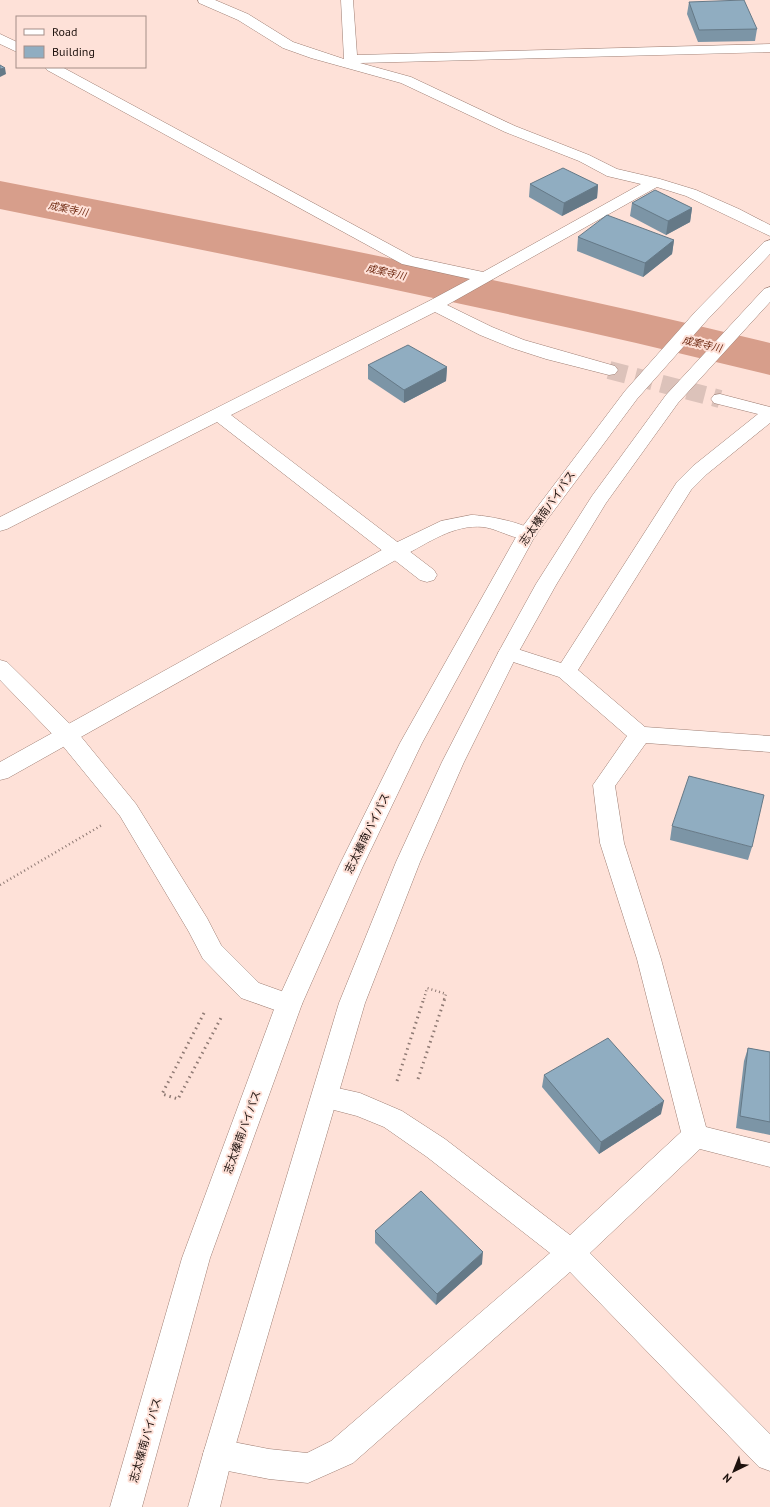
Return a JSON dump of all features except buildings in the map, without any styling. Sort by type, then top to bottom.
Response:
[{"type":"main road","points":[[204,0],[243,17],[288,44],[316,55],[351,61],[406,80],[510,129],[584,158],[612,173],[655,182],[691,193],[734,212],[770,231]]},
{"type":"main road","points":[[347,0],[351,61]]},
{"type":"main road","points":[[0,38],[16,47]]},
{"type":"main road","points":[[351,61],[770,48]]},
{"type":"main road","points":[[54,68],[408,261],[486,277]]},
{"type":"main road","points":[[0,525],[435,305],[655,182]]},
{"type":"main road","name":"志太榛南バイパス","points":[[126,1507],[196,1258],[289,1004],[351,866],[411,742],[527,534],[631,395],[702,315],[770,246]]},
{"type":"main road","points":[[204,1507],[218,1454],[352,1003],[408,862],[453,762],[508,653],[546,584],[599,500],[672,399],[770,292]]},
{"type":"main road","points":[[435,305],[478,328],[518,344],[555,356],[609,370]]},
{"type":"main road","points":[[720,399],[770,413]]},
{"type":"main road","points":[[566,672],[684,486],[700,470],[770,413]]},
{"type":"main road","points":[[219,415],[427,575]]},
{"type":"main road","points":[[0,772],[396,551],[451,524],[464,521],[482,521],[527,534]]},
{"type":"main road","points":[[508,653],[566,672],[640,735],[770,744]]},
{"type":"main road","points":[[0,667],[66,734],[128,810],[198,925],[212,952],[250,991],[289,1004]]},
{"type":"main road","points":[[640,735],[604,785],[612,843],[649,959],[694,1136]]},
{"type":"main road","points":[[324,1097],[360,1105],[393,1119],[436,1148],[571,1253],[770,1456]]},
{"type":"main road","points":[[218,1454],[269,1464],[308,1468],[342,1452],[571,1253],[694,1136]]},
{"type":"main road","points":[[694,1136],[770,1155]]},
{"type":"path","points":[[0,885],[128,810]]},
{"type":"path","points":[[397,1081],[427,988],[446,994],[418,1079]]},
{"type":"path","points":[[204,1013],[162,1094],[178,1099],[222,1016]]},
{"type":"waterway","name":"成案寺川","points":[[0,195],[367,268],[701,342],[770,359]]},
{"type":"tunnel","points":[[609,370],[720,399]]}]
